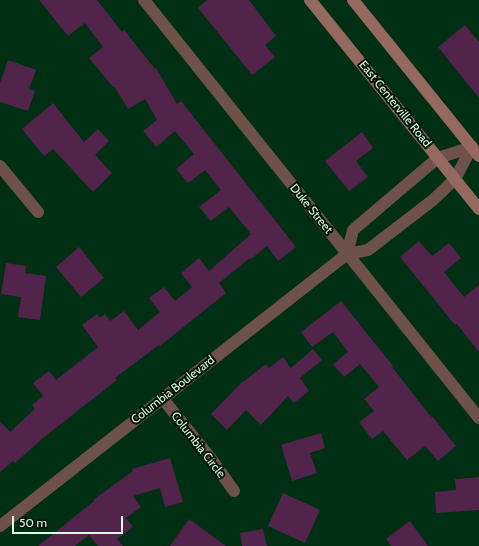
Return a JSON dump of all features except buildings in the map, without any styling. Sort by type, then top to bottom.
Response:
[{"type":"main road","name":"East Centerville Road","points":[[310,0],[479,209]]},
{"type":"main road","points":[[353,0],[475,151]]},
{"type":"street","name":"Duke Street","points":[[144,0],[479,418]]},
{"type":"street","points":[[347,254],[353,230],[438,158],[475,151]]},
{"type":"street","name":"Columbia Boulevard","points":[[0,526],[347,254],[368,250],[433,200],[455,179],[475,151]]},
{"type":"street","points":[[0,166],[38,212]]},
{"type":"street","name":"Columbia Circle","points":[[163,399],[212,460],[234,491]]}]
